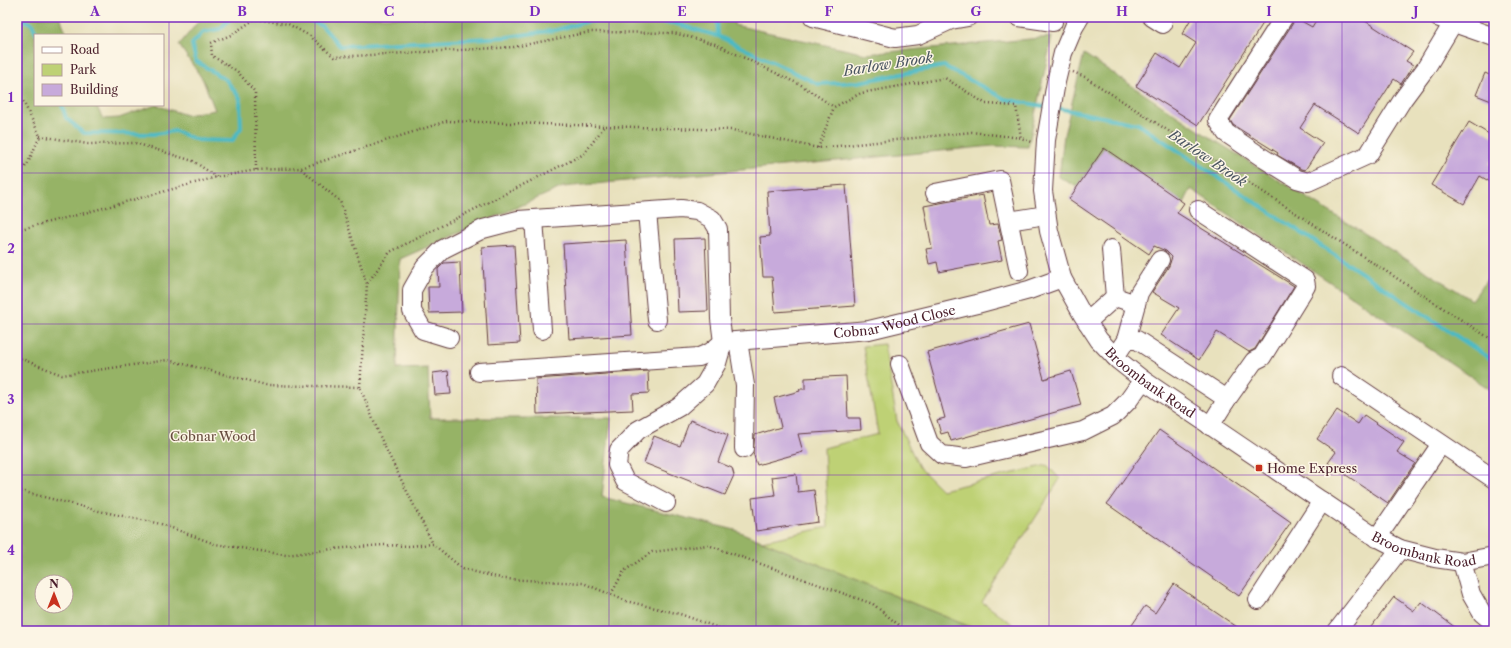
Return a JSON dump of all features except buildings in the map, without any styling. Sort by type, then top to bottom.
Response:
[{"type":"street","points":[[813,17],[895,38],[918,35],[951,20],[968,17]]},
{"type":"street","points":[[1019,17],[1077,22]]},
{"type":"street","points":[[1284,17],[1218,120],[1226,133],[1297,179],[1308,182],[1368,155],[1402,99],[1426,68],[1445,20],[1494,38]]},
{"type":"street","name":"Broombank Road","points":[[1077,22],[1063,53],[1056,82],[1046,140],[1043,191],[1049,231],[1062,278],[1099,340],[1115,357],[1143,380],[1377,538],[1400,549],[1435,558],[1462,562],[1494,556]]},
{"type":"street","points":[[935,192],[1000,180],[1019,271]]},
{"type":"street","points":[[449,338],[423,330],[412,311],[412,290],[425,268],[443,249],[483,230],[518,220],[681,209],[697,211],[712,219],[718,229],[720,319],[730,341],[745,385],[744,449]]},
{"type":"street","points":[[1198,210],[1304,280],[1306,286],[1262,357],[1254,361],[1210,426]]},
{"type":"street","points":[[647,212],[657,320]]},
{"type":"street","points":[[1009,221],[1046,215]]},
{"type":"street","points":[[534,219],[542,330]]},
{"type":"street","points":[[1111,249],[1116,297]]},
{"type":"street","points":[[1115,357],[1126,340],[1139,293],[1160,260]]},
{"type":"street","name":"Cobnar Wood Close","points":[[730,341],[869,330],[1029,290],[1062,278]]},
{"type":"street","points":[[1116,297],[1136,304]]},
{"type":"street","points":[[1087,322],[1116,297]]},
{"type":"street","points":[[1126,340],[1136,340],[1221,395],[1225,402]]},
{"type":"street","points":[[479,372],[699,356],[711,352],[730,341]]},
{"type":"street","points":[[666,504],[625,481],[618,465],[619,450],[638,430],[679,407],[704,384],[730,341]]},
{"type":"street","points":[[900,364],[929,443],[942,455],[966,458],[1083,431],[1113,416],[1128,401],[1143,380]]},
{"type":"street","points":[[1341,376],[1494,479]]},
{"type":"street","points":[[1377,538],[1441,444]]},
{"type":"street","points":[[1258,600],[1322,502]]},
{"type":"street","points":[[1337,631],[1400,549]]},
{"type":"street","points":[[1462,562],[1471,594],[1482,613],[1494,623]]},
{"type":"path","points":[[418,17],[425,20],[460,17]]},
{"type":"path","points":[[256,170],[255,92],[238,71],[212,56],[210,43],[230,35],[255,19],[288,24],[310,36],[334,56],[514,47],[590,32],[674,33],[715,44],[801,85],[834,107]]},
{"type":"path","points":[[1084,77],[1494,341]]},
{"type":"path","points":[[17,230],[217,177],[256,170],[300,168],[447,121],[732,130],[818,148],[972,132],[1021,138],[1016,106],[986,104],[945,78],[861,93],[834,107],[818,148]]},
{"type":"path","points":[[17,97],[22,99],[40,136]]},
{"type":"path","points":[[17,175],[27,165],[40,136]]},
{"type":"path","points":[[40,136],[88,144],[135,143],[193,161],[217,177]]},
{"type":"path","points":[[300,168],[340,201],[367,284]]},
{"type":"path","points":[[17,357],[62,375],[168,360],[266,385],[360,387],[381,439],[433,544],[463,569],[505,579],[583,583],[626,601],[680,614],[727,631]]},
{"type":"path","points":[[17,490],[99,511],[161,524],[215,544],[286,555],[383,545],[409,546],[433,544]]},
{"type":"path","points":[[610,594],[624,571],[652,552],[708,545],[874,604],[906,631]]},
{"type":"green space","name":"Cobnar Wood","points":[[17,17],[60,17],[67,34],[34,34],[34,106],[96,106],[103,119],[119,118],[153,106],[159,106],[186,115],[215,110],[203,80],[179,45],[202,17],[734,17],[734,25],[866,54],[1052,37],[1028,147],[993,146],[563,187],[400,259],[397,369],[428,368],[430,418],[611,418],[602,497],[735,530],[980,631],[17,631]]},
{"type":"green space","points":[[1084,54],[1206,135],[1472,300],[1494,270],[1494,392],[1191,189],[1184,203],[1104,148],[1077,187],[1059,177],[1064,135]]},
{"type":"green space","points":[[884,344],[897,421],[919,467],[942,490],[1047,465],[1060,479],[982,602],[1022,631],[980,631],[762,541],[828,527],[824,448],[878,434],[863,346]]},
{"type":"waterway","name":"Barlow Brook","points":[[18,17],[32,24],[37,34]]},
{"type":"waterway","name":"Barlow Brook","points":[[62,106],[66,118],[84,133],[154,134],[175,131],[197,140],[232,141],[241,128],[240,98],[226,80],[196,61],[192,44],[203,32],[220,29],[232,17]]},
{"type":"waterway","name":"Barlow Brook","points":[[302,17],[322,26],[340,46],[507,37],[556,30],[589,21],[673,23],[718,36],[818,84],[859,82],[944,66],[1005,99],[1048,107]]},
{"type":"waterway","points":[[717,17],[718,36]]},
{"type":"waterway","name":"Barlow Brook","points":[[1057,108],[1138,124],[1494,361]]},
{"type":"place","name":"Home Express","points":[[1259,468]]}]
